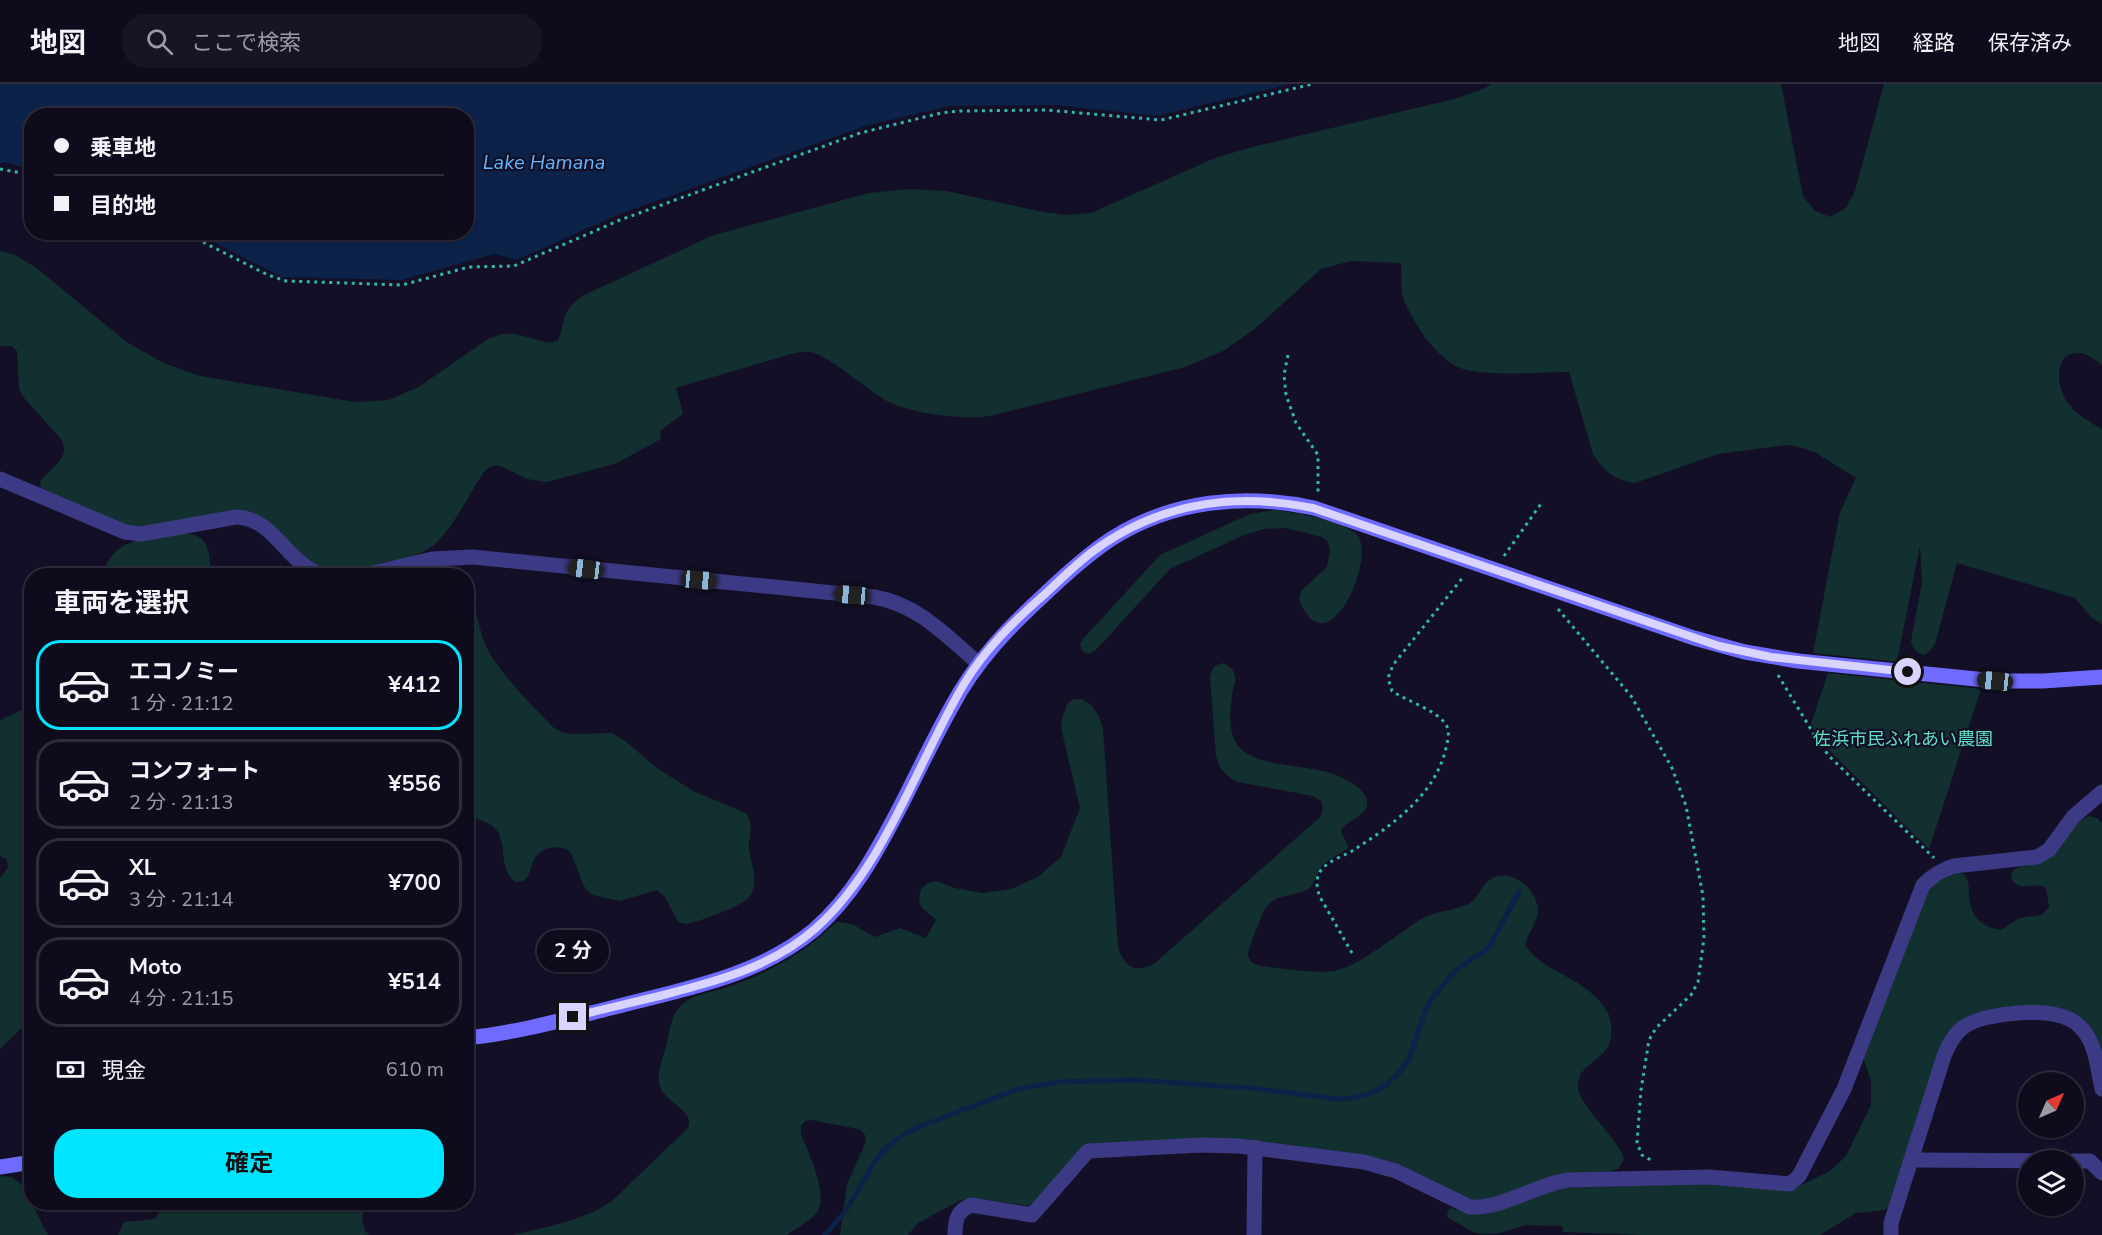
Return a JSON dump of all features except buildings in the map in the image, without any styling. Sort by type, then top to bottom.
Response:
[{"type":"street","points":[[0,479],[125,532],[141,534],[247,517],[265,527],[305,568]]},
{"type":"street","points":[[474,1037],[531,1028],[718,981],[760,964],[792,946],[834,911],[868,868],[952,706],[978,663],[1013,623],[1071,569],[1113,538],[1136,526],[1184,508],[1236,500],[1288,502],[1314,508],[1694,638],[1745,652],[1780,658],[1995,681],[2102,678]]},
{"type":"street","points":[[394,568],[432,559],[472,557],[874,597],[903,604],[916,611],[978,663]]},
{"type":"street","points":[[955,1235],[957,1216],[971,1205],[1032,1215],[1088,1151],[1201,1144],[1255,1147],[1380,1165],[1464,1204],[1483,1208],[1550,1184],[1569,1180],[1709,1177],[1790,1184],[1799,1176],[1844,1089],[1923,885],[1942,869],[1954,866],[2037,857],[2049,850],[2073,817],[2102,792]]},
{"type":"street","points":[[1891,1235],[1891,1223],[1944,1056],[1951,1041],[1962,1029],[1976,1020],[1992,1016],[2050,1013],[2064,1016],[2085,1032],[2091,1044],[2102,1089]]},
{"type":"street","points":[[1254,1235],[1255,1147]]},
{"type":"street","points":[[1911,1160],[2018,1161]]},
{"type":"street","points":[[2084,1161],[2090,1161],[2102,1173]]},
{"type":"street","points":[[0,1167],[24,1163]]},
{"type":"path","points":[[199,240],[268,275],[286,281],[402,285],[469,267],[506,267],[521,264],[620,220],[860,133],[941,113],[1046,110],[1153,120],[1313,84]]},
{"type":"path","points":[[0,169],[24,174]]},
{"type":"path","points":[[1288,355],[1284,385],[1288,404],[1296,423],[1318,455],[1317,498],[1314,508]]},
{"type":"path","points":[[1499,571],[1505,553],[1543,501]]},
{"type":"path","points":[[1352,953],[1320,897],[1317,881],[1319,873],[1324,866],[1374,836],[1417,801],[1440,769],[1449,734],[1446,724],[1438,717],[1392,691],[1388,678],[1393,665],[1465,574],[1470,561]]},
{"type":"path","points":[[1557,591],[1553,600],[1560,613],[1631,696],[1676,775],[1686,806],[1703,896],[1704,938],[1696,987],[1691,995],[1656,1028],[1647,1046],[1637,1143],[1642,1155],[1654,1162],[1660,1162]]},
{"type":"path","points":[[1780,658],[1778,674],[1823,749],[1942,869]]},
{"type":"green space","points":[[1492,84],[1781,84],[1803,196],[1814,210],[1830,217],[1846,208],[1855,191],[1884,84],[2102,84],[2102,365],[2087,355],[2077,353],[2069,355],[2060,366],[2059,382],[2064,397],[2071,407],[2102,429],[2102,624],[2092,618],[2075,598],[1957,563],[1935,644],[1930,651],[1924,655],[1921,654],[1915,650],[1911,641],[1922,582],[1920,545],[1897,662],[1813,653],[1840,512],[1856,478],[1816,453],[1800,447],[1785,445],[1718,454],[1635,483],[1616,477],[1605,470],[1593,454],[1569,372],[1487,373],[1454,365],[1436,350],[1420,330],[1408,309],[1402,291],[1401,263],[1351,261],[1321,269],[1256,328],[1223,351],[1185,367],[990,416],[954,417],[903,408],[883,399],[830,361],[808,352],[791,354],[676,388],[683,414],[660,431],[661,439],[615,464],[546,482],[527,479],[498,465],[490,467],[483,473],[454,521],[434,545],[417,555],[371,568],[316,567],[298,554],[268,521],[248,511],[235,510],[141,527],[127,526],[46,492],[41,488],[40,482],[62,458],[64,446],[61,439],[24,398],[19,389],[17,351],[11,346],[0,346],[0,251],[13,254],[34,266],[128,343],[164,363],[200,376],[355,402],[388,400],[417,388],[488,339],[502,334],[516,334],[549,343],[557,341],[567,311],[582,296],[714,235],[869,193],[910,189],[946,191],[1043,212],[1066,215],[1091,213],[1215,158],[1252,147],[1458,98]]},
{"type":"green space","points":[[1274,510],[1331,521],[1357,535],[1361,544],[1362,556],[1355,585],[1341,611],[1332,619],[1324,623],[1315,622],[1308,616],[1299,599],[1301,591],[1327,567],[1330,550],[1328,542],[1322,537],[1284,528],[1264,529],[1244,535],[1170,569],[1095,651],[1089,654],[1083,652],[1080,645],[1082,640],[1160,555],[1250,514]]},
{"type":"green space","points":[[187,533],[195,535],[208,548],[210,568],[104,568],[121,547],[149,538]]},
{"type":"green space","points":[[474,608],[483,640],[498,666],[554,728],[564,733],[612,733],[657,768],[693,791],[746,813],[750,822],[749,849],[754,873],[754,887],[743,902],[686,924],[678,922],[665,897],[657,890],[620,901],[593,895],[583,884],[571,853],[564,848],[549,848],[540,852],[534,859],[528,876],[515,882],[505,865],[501,839],[497,831],[474,818]]},
{"type":"green space","points":[[1223,663],[1234,671],[1235,676],[1230,724],[1239,747],[1255,758],[1265,761],[1321,770],[1336,775],[1362,791],[1367,802],[1361,814],[1342,828],[1341,832],[1348,845],[1347,849],[1323,864],[1310,888],[1278,898],[1264,910],[1249,948],[1248,956],[1252,963],[1261,966],[1321,972],[1348,967],[1425,917],[1471,902],[1489,880],[1497,876],[1513,878],[1521,882],[1533,894],[1538,910],[1525,944],[1541,962],[1589,991],[1609,1015],[1611,1038],[1608,1047],[1583,1071],[1578,1087],[1591,1113],[1620,1150],[1624,1159],[1618,1169],[1494,1198],[1472,1200],[1399,1164],[1365,1155],[1239,1139],[1091,1144],[1029,1206],[969,1198],[918,1223],[908,1235],[840,1235],[847,1184],[866,1137],[858,1129],[812,1120],[805,1121],[801,1126],[801,1134],[819,1184],[820,1204],[817,1212],[811,1218],[787,1235],[513,1235],[564,1223],[601,1208],[612,1201],[687,1129],[688,1116],[666,1096],[659,1083],[660,1069],[672,1022],[683,1003],[700,995],[743,982],[768,970],[804,949],[837,922],[852,924],[875,937],[900,928],[926,938],[936,920],[921,907],[919,899],[921,889],[928,883],[936,881],[955,888],[983,893],[1011,889],[1038,877],[1061,857],[1080,808],[1061,722],[1067,704],[1074,699],[1082,699],[1090,704],[1099,716],[1103,729],[1118,947],[1123,959],[1135,968],[1154,964],[1320,817],[1323,809],[1321,801],[1313,796],[1238,782],[1221,769],[1216,756],[1210,676],[1214,666]]},
{"type":"green space","name":"佐浜市民ふれあい農園","points":[[1828,673],[1981,689],[1929,849],[1832,753],[1811,724]]},
{"type":"green space","points":[[24,709],[24,1026],[0,1049],[0,878],[8,867],[6,859],[0,856],[0,720]]},
{"type":"green space","points":[[2088,816],[2097,818],[2102,823],[2102,1061],[2097,1042],[2051,1007],[1991,1009],[1973,1014],[1957,1024],[1885,1210],[1856,1213],[1820,1235],[1642,1235],[1563,1232],[1562,1226],[1526,1225],[1500,1233],[1482,1234],[1473,1232],[1447,1217],[1448,1210],[1451,1208],[1484,1214],[1560,1188],[1708,1184],[1791,1190],[1830,1171],[1846,1156],[1871,1105],[1871,1080],[1864,1056],[1929,889],[1952,873],[1962,874],[1968,881],[1974,915],[1982,923],[2001,930],[2020,918],[2042,915],[2049,907],[2046,888],[2019,885],[2012,879],[2011,874],[2016,868],[2037,864],[2041,861]]},
{"type":"green space","points":[[0,1176],[12,1177],[24,1189],[24,1210],[35,1210],[48,1235],[0,1235]]},
{"type":"green space","points":[[161,1210],[364,1210],[362,1219],[369,1235],[118,1235],[124,1222],[155,1219]]},
{"type":"water","name":"Lake Hamana","points":[[0,84],[1291,84],[1156,116],[1056,105],[950,106],[865,126],[617,215],[517,260],[495,254],[401,280],[282,277],[209,240],[474,240],[474,108],[24,108],[24,168],[5,162],[0,163]]},
{"type":"waterway","points":[[825,1235],[847,1209],[874,1163],[885,1149],[900,1137],[916,1128],[1018,1089],[1058,1082],[1134,1080],[1251,1088],[1337,1099],[1354,1098],[1371,1093],[1386,1085],[1399,1073],[1409,1059],[1425,1011],[1432,998],[1456,970],[1486,950],[1491,944],[1519,891]]},
{"type":"route","points":[[573,1017],[718,981],[744,972],[769,960],[814,930],[834,911],[868,868],[952,706],[978,663],[995,642],[1071,569],[1113,538],[1136,526],[1184,508],[1236,500],[1288,502],[1338,515],[1719,646],[1798,661],[1908,672]]}]
